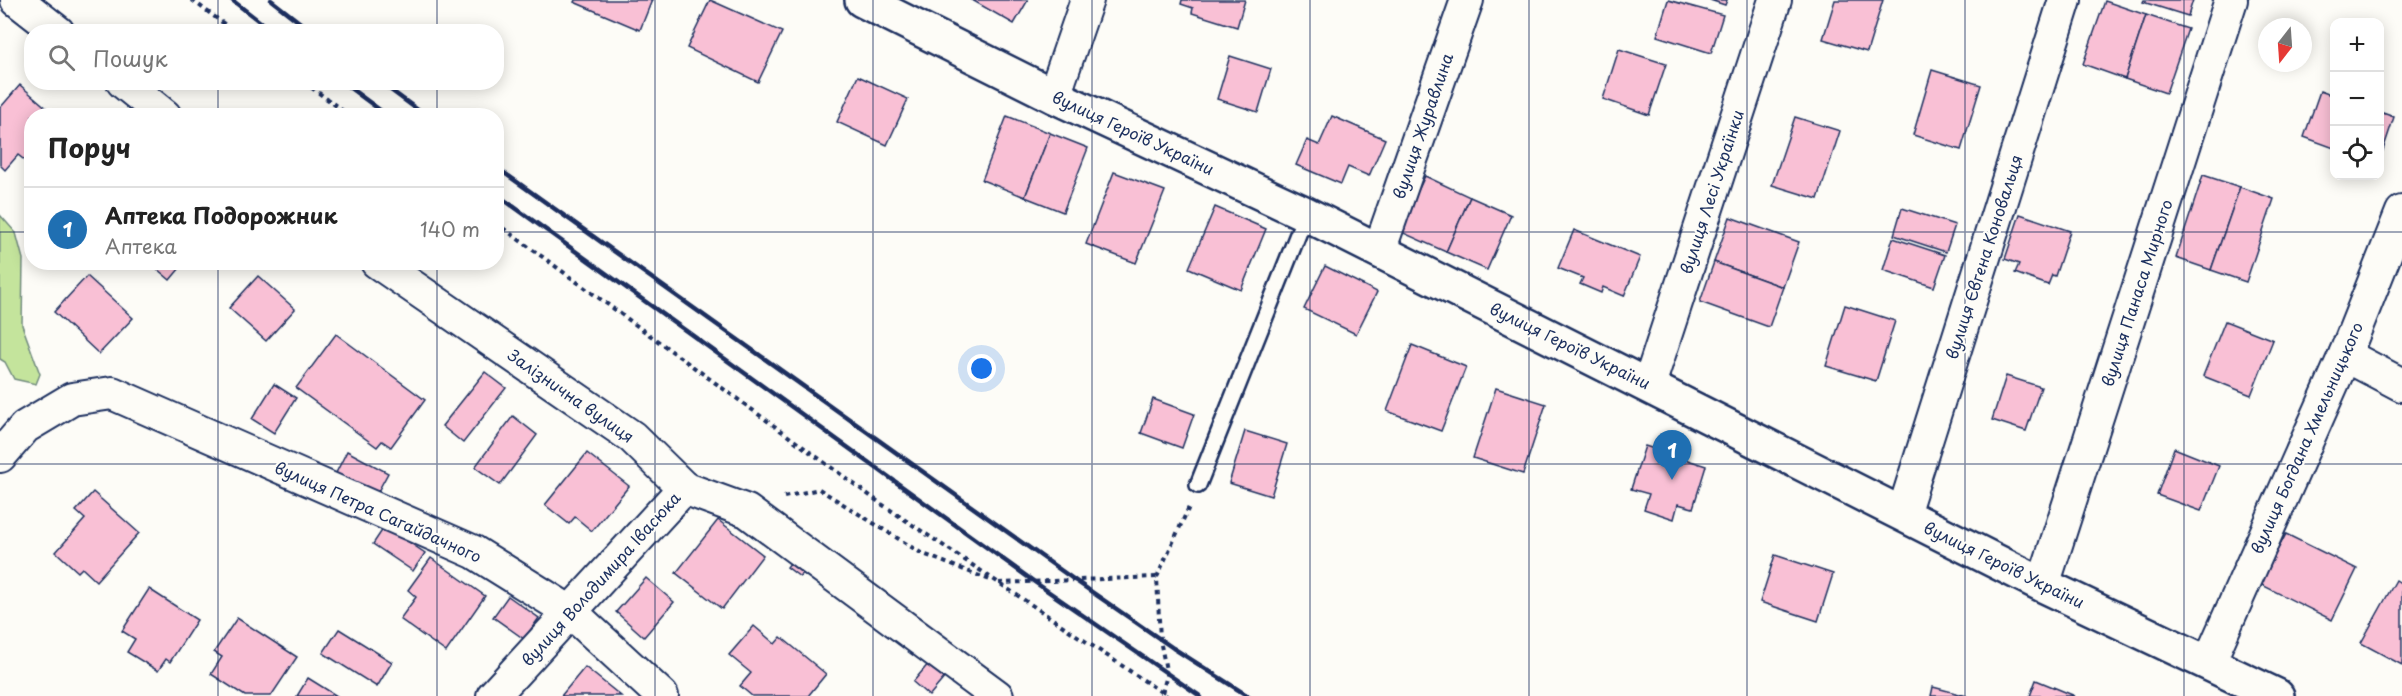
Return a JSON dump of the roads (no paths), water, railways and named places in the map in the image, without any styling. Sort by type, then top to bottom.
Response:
[{"type":"street","points":[[17,0],[48,24]]},
{"type":"street","name":"вулиця Героїв України","points":[[862,0],[1054,96],[1306,214],[2043,585],[2277,696]]},
{"type":"street","points":[[1054,96],[1087,0]]},
{"type":"street","name":"вулиця Журавлина","points":[[1379,251],[1467,0]]},
{"type":"street","name":"вулиця Лесі Українки","points":[[1649,385],[1775,0]]},
{"type":"street","name":"вулиця Євгена Коновальця","points":[[1903,514],[2065,0]]},
{"type":"street","name":"вулиця Панаса Мирного","points":[[2043,585],[2231,0]]},
{"type":"street","points":[[133,90],[155,108]]},
{"type":"street","name":"вулиця Богдана Хмельницького","points":[[2209,662],[2345,355],[2402,212]]},
{"type":"street","name":"Залізнична вулиця","points":[[389,270],[632,437],[684,488],[747,511],[997,696]]},
{"type":"street","points":[[2345,355],[2402,385]]},
{"type":"street","name":"вулиця Петра Сагайдачного","points":[[0,456],[26,427],[72,399],[112,393],[474,552],[572,612],[663,696]]},
{"type":"street","name":"вулиця Володимира Івасюка","points":[[493,696],[684,488]]},
{"type":"lane","points":[[1198,485],[1306,214]]},
{"type":"railway","points":[[232,0],[263,24]]},
{"type":"railway","points":[[271,0],[302,24]]},
{"type":"railway","points":[[353,90],[377,108]]},
{"type":"railway","points":[[391,90],[415,108]]},
{"type":"railway","points":[[504,173],[1076,581],[1248,696]]},
{"type":"railway","points":[[504,200],[1036,583],[1200,696]]},
{"type":"place","name":"Аптека Подорожник","points":[[1672,480]]}]
